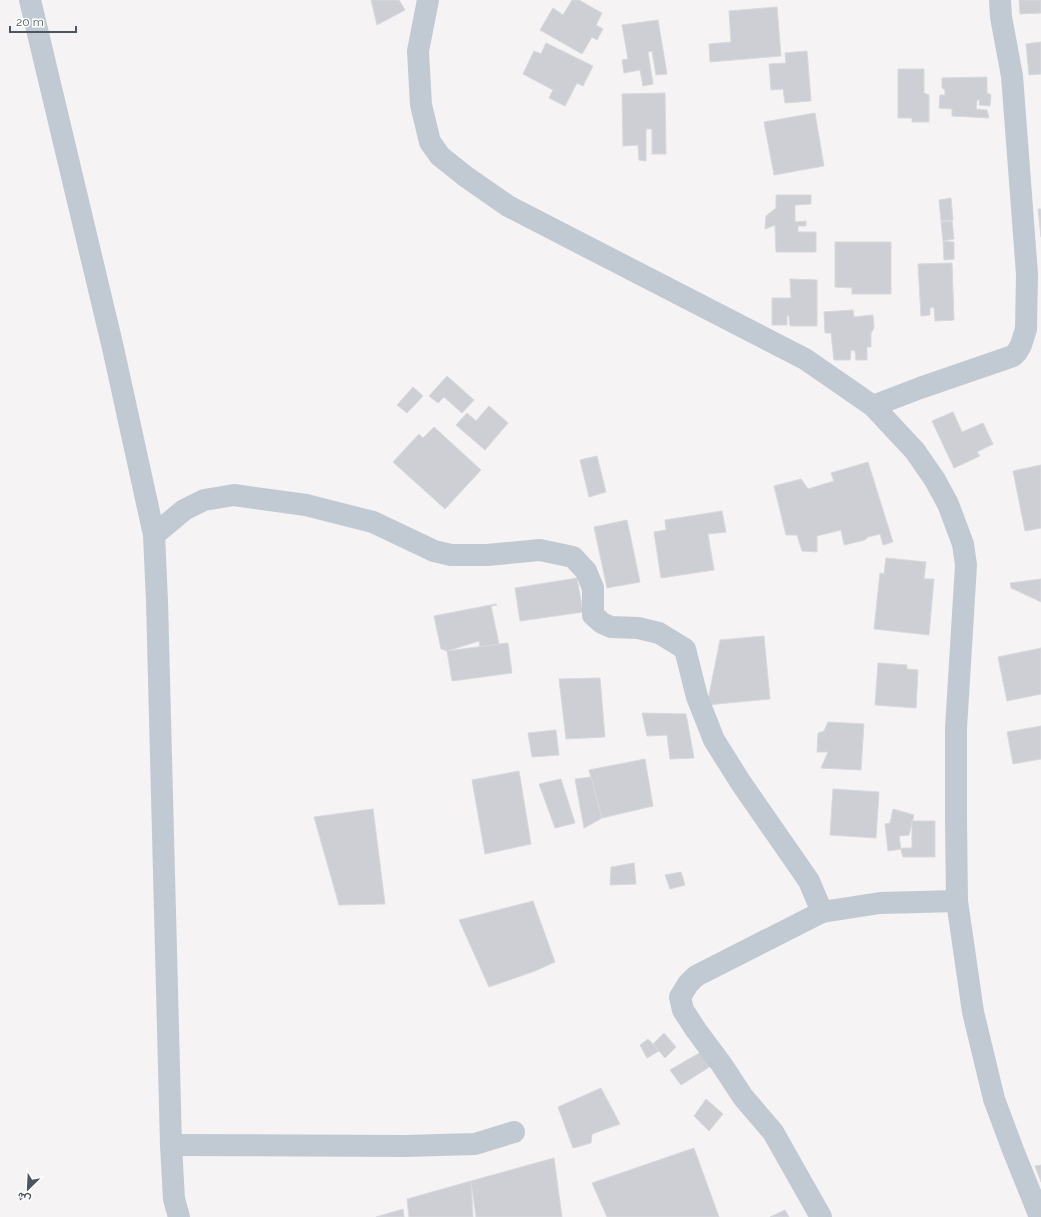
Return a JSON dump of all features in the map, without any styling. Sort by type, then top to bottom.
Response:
[{"type":"street","points":[[30,0],[113,348],[154,535],[171,1146],[174,1199],[179,1217]]},
{"type":"street","points":[[428,0],[418,52],[421,105],[430,142],[440,156],[465,176],[508,206],[805,359],[872,406],[915,451],[935,480],[948,504],[962,544],[966,565],[956,728],[957,901],[973,1012],[994,1099],[1040,1217]]},
{"type":"street","points":[[872,406],[1013,356],[1021,345],[1026,329],[1027,274],[1012,76],[1001,18],[1000,0]]},
{"type":"street","points":[[154,535],[184,510],[204,500],[234,495],[306,505],[373,522],[434,551],[451,555],[487,555],[540,550],[573,557],[586,571],[593,588],[593,615],[602,623],[611,628],[638,628],[659,633],[685,648],[697,697],[714,740],[741,783],[809,881],[822,912]]},
{"type":"street","points":[[821,1217],[773,1132],[743,1097],[696,1030],[683,1010],[680,997],[688,984],[696,976],[822,912],[880,903],[957,901]]},
{"type":"street","points":[[171,1146],[405,1146],[475,1144],[514,1132]]},
{"type":"building","points":[[371,0],[399,0],[405,10],[377,25]]},
{"type":"building","points":[[572,0],[579,0],[602,13],[596,25],[603,29],[597,40],[592,37],[582,54],[540,30],[553,8],[563,15]]},
{"type":"building","points":[[1019,0],[1041,0],[1041,13],[1020,14]]},
{"type":"building","points":[[777,7],[781,56],[710,62],[709,44],[731,42],[729,11]]},
{"type":"building","points":[[658,20],[667,74],[656,75],[652,51],[648,52],[653,84],[643,86],[640,70],[624,73],[622,60],[628,59],[622,25]]},
{"type":"building","points":[[1041,42],[1041,74],[1029,75],[1026,44]]},
{"type":"building","points":[[546,43],[593,66],[583,86],[577,83],[565,106],[549,98],[553,90],[523,74],[534,51],[541,54]]},
{"type":"building","points":[[807,51],[811,101],[785,103],[783,89],[771,90],[769,64],[786,63],[785,53]]},
{"type":"building","points":[[898,69],[924,69],[924,93],[929,95],[929,122],[912,122],[912,118],[898,118]]},
{"type":"building","points":[[987,77],[987,93],[991,95],[990,106],[979,105],[980,100],[977,100],[976,109],[987,110],[989,118],[952,116],[952,109],[939,108],[940,95],[945,95],[945,90],[942,88],[942,78]]},
{"type":"building","points":[[665,93],[666,154],[652,154],[652,129],[646,129],[646,161],[639,160],[638,145],[623,146],[622,94]]},
{"type":"building","points":[[815,113],[824,166],[774,175],[764,122]]},
{"type":"building","points":[[776,195],[811,195],[811,204],[795,205],[795,222],[806,221],[806,226],[798,226],[798,232],[816,232],[816,252],[776,252],[775,225],[765,229],[766,216],[776,208]]},
{"type":"building","points":[[951,198],[953,220],[941,221],[939,200]]},
{"type":"building","points":[[1038,209],[1041,209],[1041,237]]},
{"type":"building","points":[[952,221],[954,239],[943,241],[941,222]]},
{"type":"building","points":[[943,241],[954,242],[954,259],[944,260]]},
{"type":"building","points":[[835,242],[891,242],[891,294],[852,294],[852,288],[835,287]]},
{"type":"building","points":[[952,263],[954,320],[935,321],[934,307],[930,308],[930,315],[921,316],[918,264]]},
{"type":"building","points":[[790,279],[817,280],[817,326],[790,326],[789,316],[787,315],[787,325],[772,325],[772,298],[791,298]]},
{"type":"building","points":[[853,310],[854,317],[873,315],[874,328],[871,333],[871,347],[867,347],[867,360],[856,360],[855,351],[851,350],[850,360],[834,360],[831,333],[825,333],[824,312]]},
{"type":"building","points":[[447,376],[474,400],[462,413],[444,397],[438,403],[429,396]]},
{"type":"building","points":[[413,387],[423,396],[407,413],[397,405]]},
{"type":"building","points":[[489,406],[508,423],[485,450],[456,425],[467,413],[476,421]]},
{"type":"building","points":[[953,412],[962,432],[983,423],[993,444],[977,452],[980,456],[954,468],[932,421]]},
{"type":"building","points":[[434,427],[481,470],[445,509],[393,462],[419,434],[423,438]]},
{"type":"building","points":[[597,456],[606,492],[589,497],[580,460]]},
{"type":"building","points":[[868,462],[893,542],[883,545],[880,534],[868,537],[865,540],[844,545],[841,530],[817,536],[817,552],[802,551],[797,535],[786,535],[774,486],[801,479],[808,489],[834,481],[831,473]]},
{"type":"building","points":[[1041,465],[1041,528],[1025,531],[1013,471]]},
{"type":"building","points":[[722,511],[726,532],[708,534],[714,570],[661,578],[654,532],[666,530],[665,520]]},
{"type":"building","points":[[627,520],[640,582],[607,588],[594,527]]},
{"type":"building","points":[[886,558],[926,562],[924,579],[934,579],[929,635],[874,629],[880,573],[884,574]]},
{"type":"building","points":[[577,578],[583,612],[520,621],[515,588]]},
{"type":"building","points":[[1041,579],[1041,602],[1011,588],[1010,583]]},
{"type":"building","points":[[496,604],[497,605],[491,606],[499,644],[480,647],[479,641],[447,651],[441,649],[434,616]]},
{"type":"building","points":[[764,636],[770,699],[707,705],[720,640]]},
{"type":"building","points":[[508,643],[512,673],[452,681],[447,651]]},
{"type":"building","points":[[1041,648],[1041,694],[1007,701],[998,657]]},
{"type":"building","points":[[878,663],[907,665],[907,669],[918,670],[916,708],[875,705]]},
{"type":"building","points":[[600,678],[605,737],[566,739],[559,679]]},
{"type":"building","points":[[642,713],[686,714],[694,758],[670,759],[667,735],[647,736]]},
{"type":"building","points":[[828,722],[864,724],[861,770],[821,768],[828,752],[817,752],[818,733],[824,731]]},
{"type":"building","points":[[1041,726],[1041,759],[1013,764],[1007,732]]},
{"type":"building","points":[[556,730],[559,755],[532,757],[528,733]]},
{"type":"building","points":[[645,759],[653,806],[602,818],[589,770]]},
{"type":"building","points":[[519,771],[531,844],[485,854],[472,780]]},
{"type":"building","points":[[591,777],[602,818],[584,828],[575,779]]},
{"type":"building","points":[[561,779],[575,823],[555,828],[539,784]]},
{"type":"building","points":[[833,789],[879,792],[876,838],[830,835]]},
{"type":"building","points":[[373,809],[385,904],[339,905],[314,817]]},
{"type":"building","points":[[893,809],[914,815],[909,835],[899,836],[901,849],[888,851],[885,824],[890,823]]},
{"type":"building","points":[[912,821],[935,821],[935,857],[903,857],[901,849],[912,848]]},
{"type":"building","points":[[634,863],[636,884],[610,885],[611,867]]},
{"type":"building","points":[[681,872],[685,885],[670,889],[665,875]]},
{"type":"building","points":[[533,901],[555,962],[535,971],[489,987],[459,920]]},
{"type":"building","points":[[664,1033],[676,1047],[665,1058],[653,1044]]},
{"type":"building","points":[[648,1039],[659,1051],[647,1058],[640,1045]]},
{"type":"building","points":[[701,1052],[711,1066],[681,1085],[670,1070]]},
{"type":"building","points":[[601,1088],[620,1124],[592,1134],[591,1143],[573,1148],[558,1107]]},
{"type":"building","points":[[706,1099],[723,1114],[709,1131],[694,1116]]},
{"type":"building","points":[[694,1148],[719,1217],[607,1217],[592,1183]]},
{"type":"building","points":[[554,1158],[562,1217],[476,1217],[471,1181]]},
{"type":"building","points":[[1041,1165],[1041,1182],[1035,1166]]},
{"type":"building","points":[[471,1181],[473,1217],[409,1217],[407,1199]]},
{"type":"building","points":[[403,1209],[404,1217],[376,1217]]},
{"type":"building","points":[[785,1210],[789,1217],[770,1217]]}]
